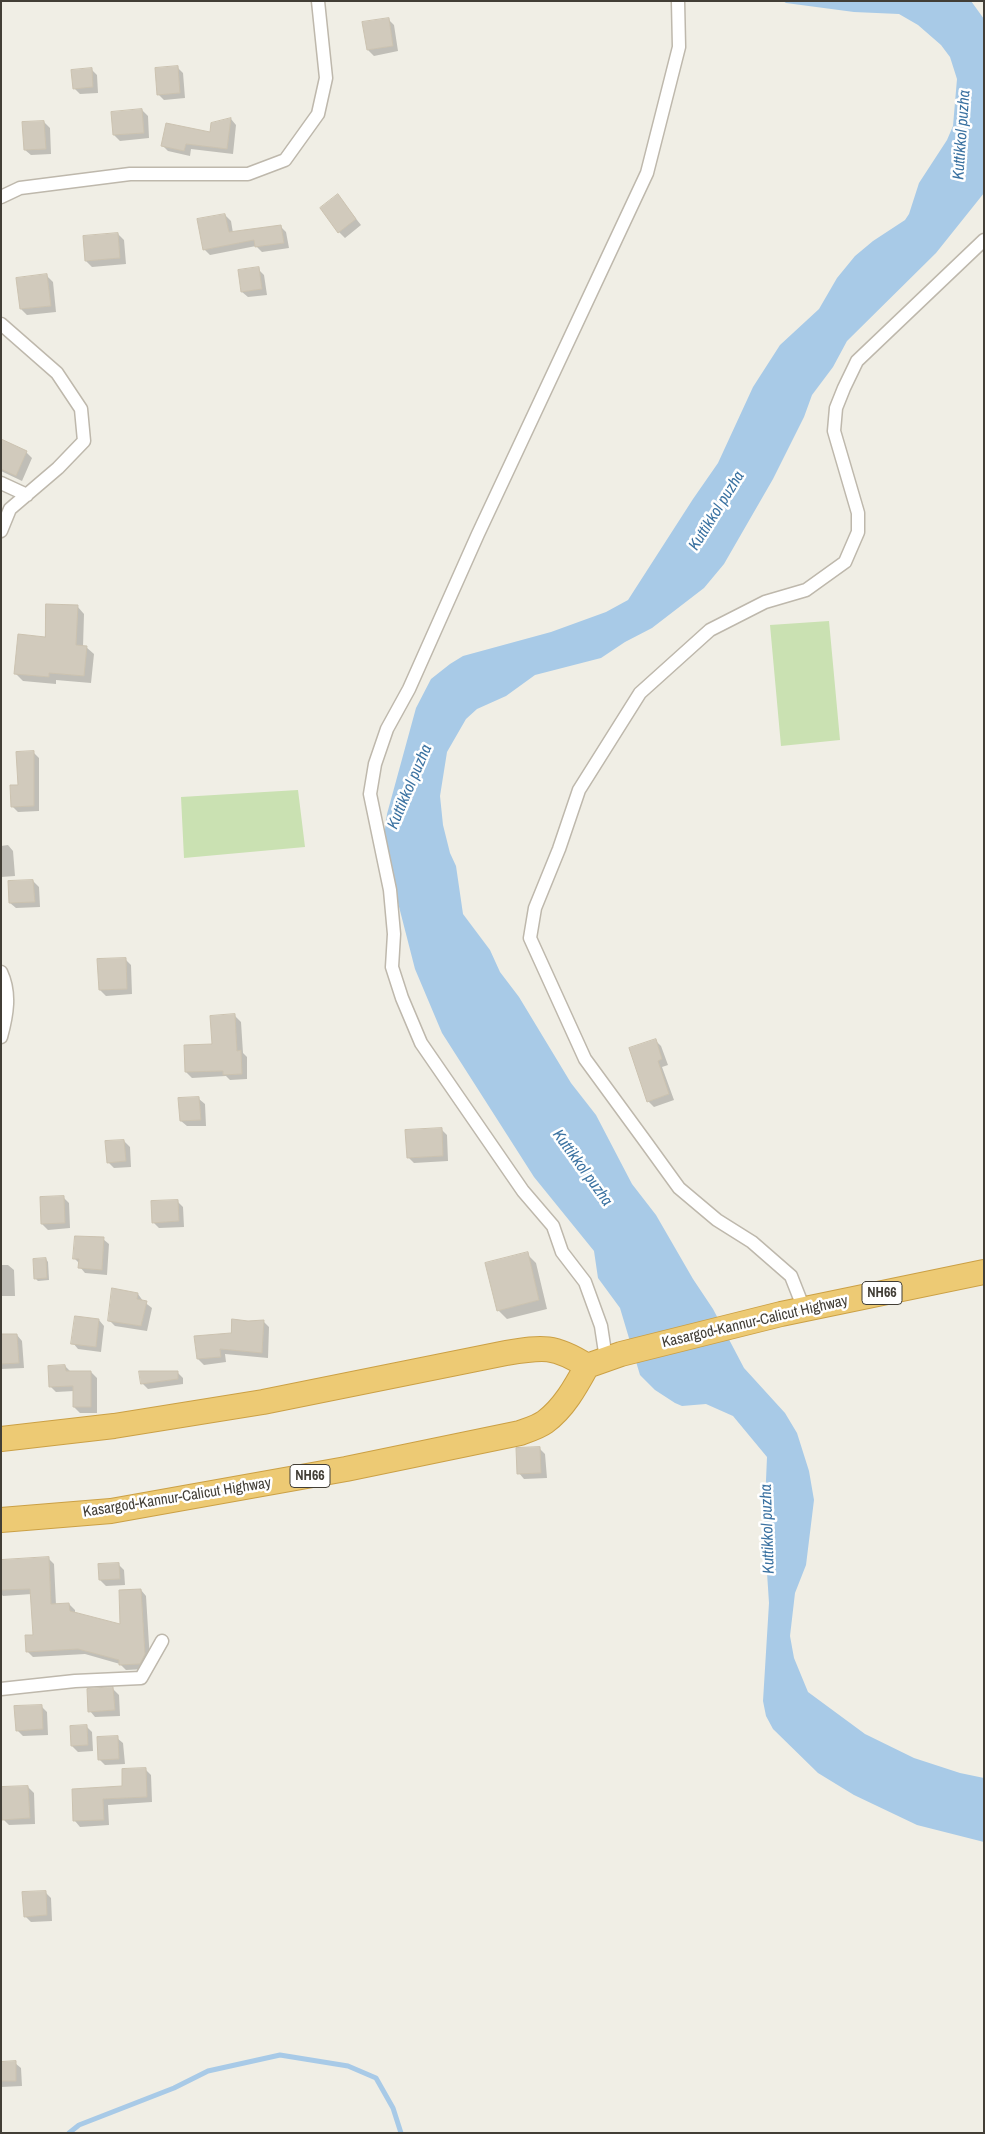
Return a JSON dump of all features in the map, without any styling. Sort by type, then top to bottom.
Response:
[{"type":"highway","name":"Kasargod-Kannur-Calicut Highway","points":[[1,1520],[111,1511],[346,1469],[520,1433],[544,1423],[557,1411],[576,1386],[604,1360],[781,1314],[984,1272]]},
{"type":"highway","points":[[1,1439],[114,1426],[254,1403],[478,1358],[533,1349],[560,1350],[604,1360]]},
{"type":"street","points":[[1,196],[20,188],[130,174],[248,174],[285,160],[318,114],[326,78],[318,1]]},
{"type":"street","points":[[604,1360],[601,1326],[585,1282],[562,1252],[553,1226],[523,1191],[421,1043],[402,998],[392,967],[394,934],[390,890],[370,794],[374,764],[386,729],[409,689],[478,534],[647,173],[679,47],[678,1]]},
{"type":"street","points":[[804,1309],[791,1276],[752,1242],[717,1220],[679,1188],[585,1059],[530,938],[531,928],[535,908],[559,849],[579,790],[640,693],[710,630],[765,602],[806,590],[845,562],[858,532],[858,513],[834,431],[836,408],[857,361],[984,240]]},
{"type":"street","points":[[1,324],[58,373],[81,409],[84,441],[58,468],[10,509],[1,531]]},
{"type":"street","points":[[1,483],[27,494]]},
{"type":"street","points":[[1,972],[8,986],[6,1019],[1,1037]]},
{"type":"street","points":[[1,1689],[75,1681],[141,1678],[162,1642]]},
{"type":"green space","points":[[829,621],[840,740],[781,746],[770,625]]},
{"type":"green space","points":[[298,790],[305,847],[184,858],[181,797]]},
{"type":"water","name":"Kuttikkol puzha","points":[[783,1],[971,1],[984,19],[984,193],[936,253],[847,341],[833,367],[812,395],[804,417],[773,479],[724,564],[704,588],[652,628],[625,642],[601,658],[535,675],[506,696],[477,709],[466,719],[447,752],[440,796],[443,825],[450,853],[456,866],[463,914],[490,950],[500,972],[519,997],[571,1083],[596,1115],[632,1184],[656,1215],[693,1279],[713,1309],[744,1368],[785,1413],[797,1433],[809,1471],[814,1500],[806,1565],[795,1593],[790,1636],[794,1658],[808,1692],[865,1734],[914,1758],[960,1773],[984,1778],[984,1842],[917,1825],[854,1795],[818,1773],[773,1729],[766,1716],[763,1701],[769,1603],[764,1527],[767,1457],[733,1416],[706,1404],[682,1406],[675,1403],[655,1390],[640,1375],[620,1308],[598,1278],[594,1251],[534,1177],[442,1033],[415,969],[387,860],[384,837],[387,814],[416,708],[431,679],[463,656],[551,632],[606,612],[628,600],[718,463],[753,387],[780,345],[819,309],[837,278],[855,256],[873,241],[905,220],[909,214],[919,183],[947,140],[953,126],[957,79],[950,57],[941,45],[918,25],[899,14],[854,12],[786,3]]},
{"type":"building","points":[[389,18],[393,46],[367,50],[362,22]]},
{"type":"building","points":[[178,66],[180,93],[157,95],[155,68]]},
{"type":"building","points":[[92,68],[93,87],[73,89],[71,70]]},
{"type":"building","points":[[142,109],[144,133],[113,135],[111,112]]},
{"type":"building","points":[[231,118],[227,149],[186,144],[184,151],[161,146],[166,123],[210,132],[211,123]]},
{"type":"building","points":[[44,121],[46,149],[24,150],[22,122]]},
{"type":"building","points":[[338,194],[356,219],[338,233],[320,208]]},
{"type":"building","points":[[225,214],[229,232],[281,225],[284,243],[255,247],[254,240],[203,250],[197,219]]},
{"type":"building","points":[[118,233],[120,258],[85,261],[83,236]]},
{"type":"building","points":[[259,267],[262,289],[241,292],[238,270]]},
{"type":"building","points":[[47,274],[51,306],[20,309],[16,278]]},
{"type":"building","points":[[1,439],[27,451],[16,476],[1,469]]},
{"type":"building","points":[[46,604],[78,605],[76,645],[87,646],[84,676],[49,673],[49,677],[14,674],[18,634],[45,637]]},
{"type":"building","points":[[34,751],[34,806],[11,807],[10,785],[18,785],[16,752]]},
{"type":"building","points":[[33,880],[35,902],[9,903],[8,881]]},
{"type":"building","points":[[126,958],[127,989],[99,990],[97,959]]},
{"type":"building","points":[[235,1014],[237,1051],[241,1050],[242,1074],[223,1075],[223,1071],[185,1072],[184,1045],[212,1044],[210,1016]]},
{"type":"building","points":[[656,1039],[662,1059],[658,1061],[669,1094],[647,1102],[629,1048]]},
{"type":"building","points":[[199,1097],[201,1120],[180,1121],[178,1098]]},
{"type":"building","points":[[442,1128],[443,1156],[407,1158],[405,1130]]},
{"type":"building","points":[[124,1140],[126,1161],[107,1163],[105,1141]]},
{"type":"building","points":[[64,1196],[65,1223],[41,1224],[40,1197]]},
{"type":"building","points":[[178,1200],[179,1221],[152,1223],[151,1201]]},
{"type":"building","points":[[75,1236],[104,1237],[102,1270],[78,1268],[79,1259],[73,1259]]},
{"type":"building","points":[[528,1252],[539,1300],[497,1311],[485,1263]]},
{"type":"building","points":[[46,1258],[47,1278],[34,1279],[33,1259]]},
{"type":"building","points":[[112,1288],[138,1293],[137,1299],[147,1301],[141,1326],[108,1321]]},
{"type":"building","points":[[75,1316],[99,1319],[96,1347],[71,1344]]},
{"type":"building","points":[[232,1319],[264,1320],[262,1353],[220,1349],[221,1357],[197,1359],[194,1336],[231,1333]]},
{"type":"building","points":[[1,1334],[17,1334],[19,1363],[1,1364]]},
{"type":"building","points":[[65,1365],[66,1371],[91,1371],[91,1407],[73,1407],[73,1386],[49,1387],[48,1366]]},
{"type":"building","points":[[139,1371],[178,1371],[178,1379],[141,1384]]},
{"type":"building","points":[[540,1447],[541,1473],[517,1474],[516,1448]]},
{"type":"building","points":[[49,1557],[51,1604],[69,1603],[70,1611],[120,1624],[119,1590],[141,1589],[145,1654],[140,1664],[119,1665],[119,1660],[78,1649],[26,1652],[25,1635],[33,1635],[30,1589],[1,1590],[1,1560]]},
{"type":"building","points":[[119,1563],[120,1579],[99,1580],[98,1564]]},
{"type":"building","points":[[113,1687],[115,1710],[88,1712],[87,1689]]},
{"type":"building","points":[[42,1705],[43,1729],[16,1731],[14,1706]]},
{"type":"building","points":[[87,1725],[88,1745],[71,1746],[70,1726]]},
{"type":"building","points":[[118,1736],[119,1759],[98,1760],[97,1737]]},
{"type":"building","points":[[146,1768],[147,1797],[103,1799],[104,1820],[73,1821],[72,1789],[122,1786],[122,1769]]},
{"type":"building","points":[[28,1786],[30,1818],[2,1820],[1,1787]]},
{"type":"building","points":[[46,1891],[47,1915],[24,1917],[22,1892]]},
{"type":"building","points":[[16,2061],[16,2081],[1,2081],[1,2062]]},
{"type":"waterway","points":[[69,2133],[79,2125],[174,2088],[208,2071],[280,2055],[348,2066],[376,2078],[393,2108],[401,2133]]}]
